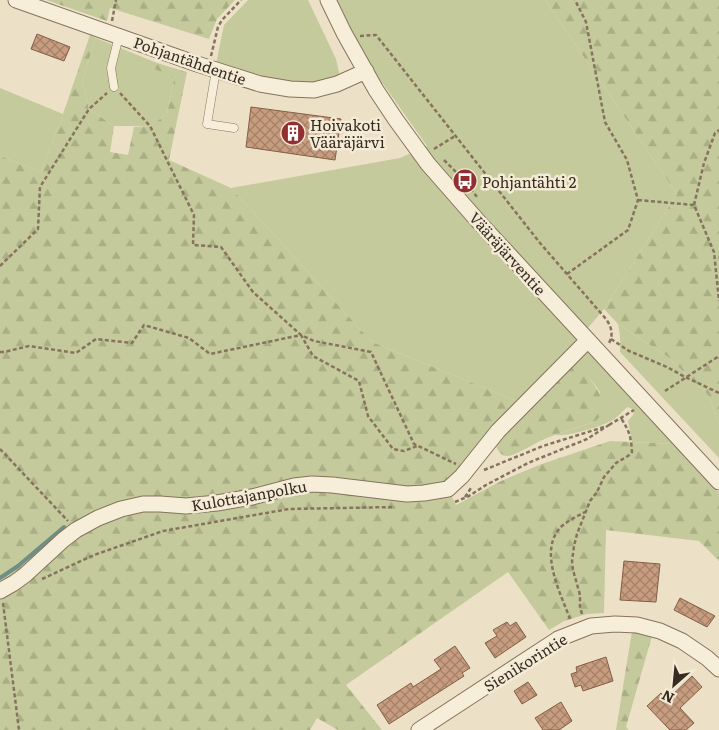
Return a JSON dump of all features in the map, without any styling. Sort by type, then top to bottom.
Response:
[{"type":"street","name":"Pohjantähdentie","points":[[16,0],[260,84],[290,89],[314,90],[337,84],[366,71]]},
{"type":"street","name":"Vääräjärventie","points":[[328,0],[376,90],[428,164],[477,220],[719,482]]},
{"type":"street","name":"Kulottajanpolku","points":[[3,598],[14,583],[76,530],[120,509],[143,504],[201,505],[238,500],[294,486],[312,484],[407,494],[424,494],[448,490],[498,431],[588,340]]},
{"type":"street","name":"Sienikorintie","points":[[418,730],[558,639],[591,626],[637,625],[660,631],[682,641],[707,658],[719,669]]},
{"type":"lane","points":[[114,34],[112,68],[114,87]]},
{"type":"lane","points":[[212,69],[208,124],[234,128]]},
{"type":"path","points":[[114,34],[116,0]]},
{"type":"path","points":[[212,69],[218,27],[241,0]]},
{"type":"path","points":[[567,274],[628,230],[638,200],[627,160],[605,122],[586,22],[575,0]]},
{"type":"path","points":[[364,44],[359,36],[376,35],[540,243],[611,326],[610,342],[600,353]]},
{"type":"path","points":[[0,266],[38,229],[40,187],[89,109],[114,87],[150,126],[194,216],[193,246],[221,247],[253,292],[301,335],[314,341],[371,352],[414,444],[463,474],[478,473],[543,446],[609,425]]},
{"type":"path","points":[[719,130],[715,132],[704,163],[694,205],[714,252],[719,301]]},
{"type":"path","points":[[456,136],[432,148],[466,181],[481,203]]},
{"type":"path","points":[[638,200],[694,205]]},
{"type":"path","points":[[0,352],[29,346],[76,352],[96,339],[132,343],[144,325],[190,338],[210,354],[301,335]]},
{"type":"path","points":[[301,335],[313,356],[359,380],[368,416],[392,449],[404,451],[417,446]]},
{"type":"path","points":[[611,339],[629,351],[667,367],[719,393]]},
{"type":"path","points":[[665,391],[718,358]]},
{"type":"path","points":[[449,504],[469,496],[528,463],[587,439],[636,409]]},
{"type":"path","points":[[580,630],[580,594],[572,561],[574,546],[590,501],[598,492],[604,476],[616,463],[632,452],[629,430],[621,418]]},
{"type":"path","points":[[0,449],[76,530]]},
{"type":"path","points":[[38,581],[94,555],[163,531],[289,509],[404,507]]},
{"type":"path","points":[[580,630],[560,594],[551,558],[556,534],[561,527],[587,511]]},
{"type":"path","points":[[3,598],[19,730]]},
{"type":"green space","points":[[46,0],[235,0],[217,19],[209,39],[110,8],[107,21]]},
{"type":"green space","points":[[248,0],[308,0],[336,59],[340,77],[313,83],[288,83],[240,72],[216,64],[224,25]]},
{"type":"green space","points":[[335,0],[545,0],[677,194],[604,309],[572,347],[517,401],[372,342],[231,188],[400,158],[427,146],[376,74]]},
{"type":"green space","points":[[545,0],[719,0],[719,423],[708,395],[668,357],[618,324],[604,309],[677,194]]},
{"type":"green space","points":[[90,35],[96,38],[82,80],[89,109],[114,126],[110,152],[128,155],[134,127],[150,126],[167,114],[174,79],[155,69],[157,63],[187,72],[169,160],[231,188],[372,342],[517,401],[490,429],[449,491],[456,505],[501,481],[539,465],[610,441],[674,444],[719,493],[719,561],[699,541],[606,530],[604,613],[587,614],[564,621],[549,630],[508,572],[346,685],[382,730],[338,730],[317,718],[310,730],[0,730],[0,156],[41,172]]},
{"type":"green space","points":[[96,38],[157,63],[156,69],[174,79],[167,114],[150,126],[114,126],[89,109],[82,80]]},
{"type":"green space","points":[[0,88],[63,114],[41,172],[0,156]]},
{"type":"green space","points":[[618,324],[668,357],[708,395],[719,423],[719,458],[620,352]]},
{"type":"green space","points":[[586,352],[674,444],[632,442],[628,421],[634,412],[628,407],[613,420],[601,426],[575,433],[555,435],[594,422],[600,392],[592,381],[572,363]]},
{"type":"green space","points":[[572,363],[585,374],[598,390],[603,407],[600,415],[594,422],[542,440],[515,454],[502,455],[497,449],[495,442]]},
{"type":"green space","points":[[632,631],[652,636],[626,727],[629,730],[616,730]]},
{"type":"building","points":[[37,34],[70,47],[64,61],[31,49]]},
{"type":"building","name":"Hoivakoti Vääräjärvi","points":[[251,107],[341,119],[335,160],[246,147]]},
{"type":"building","points":[[624,561],[660,564],[656,602],[620,600]]},
{"type":"building","points":[[680,598],[715,616],[707,627],[674,610]]},
{"type":"building","points":[[507,622],[510,626],[516,622],[526,637],[495,658],[485,643],[497,636],[493,630]]},
{"type":"building","points":[[455,646],[470,668],[462,673],[464,676],[389,724],[377,705],[411,683],[413,687],[441,669],[434,660]]},
{"type":"building","points":[[606,657],[613,681],[583,691],[581,685],[575,687],[571,674],[577,672],[576,667]]},
{"type":"building","points":[[692,676],[702,687],[680,708],[694,723],[686,730],[670,730],[647,706],[661,693],[667,700]]},
{"type":"building","points":[[528,682],[537,695],[522,704],[514,691]]},
{"type":"building","points":[[561,702],[572,721],[559,730],[543,730],[535,718]]},
{"type":"waterway","points":[[0,578],[18,566],[64,527]]},
{"type":"place","name":"Hoivakoti Vääräjärvi","points":[[293,133]]},
{"type":"place","name":"Pohjantähti 2","points":[[465,181]]}]
